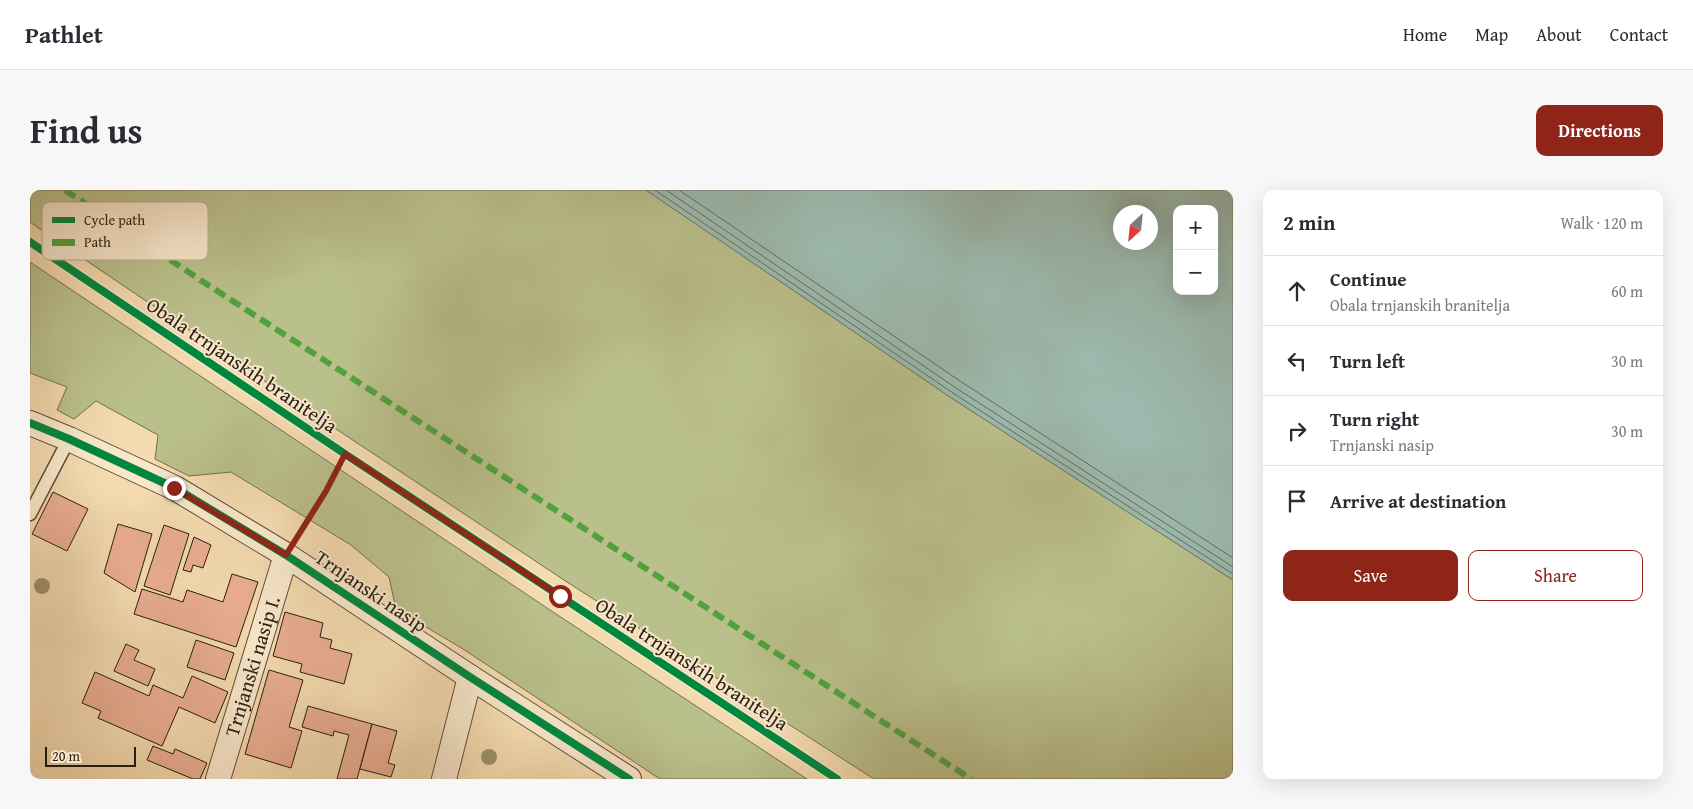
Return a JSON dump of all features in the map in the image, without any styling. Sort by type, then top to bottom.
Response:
[{"type":"street","name":"Trnjanski nasip","points":[[30,423],[174,488],[286,555],[470,677],[629,779]]},
{"type":"street","name":"Trnjanski nasip I.","points":[[218,779],[286,555]]},
{"type":"street","points":[[444,779],[470,677]]},
{"type":"lane","points":[[30,514],[69,439]]},
{"type":"path","points":[[286,555],[326,491],[345,454]]},
{"type":"green space","points":[[30,190],[646,190],[950,397],[1233,580],[1233,779],[874,779],[567,582],[85,260],[208,260],[208,202],[42,202],[42,230],[30,222]]},
{"type":"green space","points":[[30,262],[550,610],[807,779],[660,779],[463,649],[396,609],[389,577],[351,545],[231,472],[189,476],[155,459],[158,435],[96,401],[74,419],[57,410],[67,387],[30,373]]},
{"type":"water","points":[[646,190],[1233,190],[1233,580],[950,397]]},
{"type":"building","points":[[53,492],[88,509],[67,551],[32,534]]},
{"type":"building","points":[[118,524],[152,534],[135,592],[104,573]]},
{"type":"building","points":[[164,525],[189,534],[170,595],[144,586]]},
{"type":"building","points":[[194,537],[211,545],[203,568],[193,565],[191,572],[183,570]]},
{"type":"building","points":[[232,574],[258,582],[236,647],[134,614],[142,589],[183,602],[187,590],[223,602]]},
{"type":"building","points":[[285,612],[323,623],[320,637],[332,640],[330,648],[352,654],[344,684],[300,672],[302,664],[273,656]]},
{"type":"building","points":[[196,640],[234,653],[225,680],[187,667]]},
{"type":"building","points":[[126,644],[139,650],[134,660],[155,669],[148,686],[114,671]]},
{"type":"building","points":[[269,670],[303,680],[289,727],[302,731],[291,768],[245,754]]},
{"type":"building","points":[[95,672],[149,696],[153,685],[183,698],[192,676],[228,692],[215,723],[179,707],[162,746],[98,718],[101,711],[82,703]]},
{"type":"building","points":[[308,706],[372,724],[357,779],[337,779],[349,735],[334,731],[333,736],[302,727]]},
{"type":"building","points":[[372,724],[397,731],[388,763],[395,765],[391,777],[360,769]]},
{"type":"building","points":[[153,746],[173,754],[175,749],[207,763],[200,779],[193,779],[147,760]]},
{"type":"marked path","points":[[65,190],[83,202]]},
{"type":"marked path","points":[[170,260],[971,779]]},
{"type":"cycle path","name":"Obala trnjanskih branitelja","points":[[30,242],[42,250]]},
{"type":"cycle path","name":"Obala trnjanskih branitelja","points":[[57,260],[345,454],[837,779]]},
{"type":"cycle path","points":[[30,423],[175,488],[286,555],[470,677],[629,779]]},
{"type":"route","points":[[174,488],[286,555],[326,491],[345,454],[560,596]]}]
